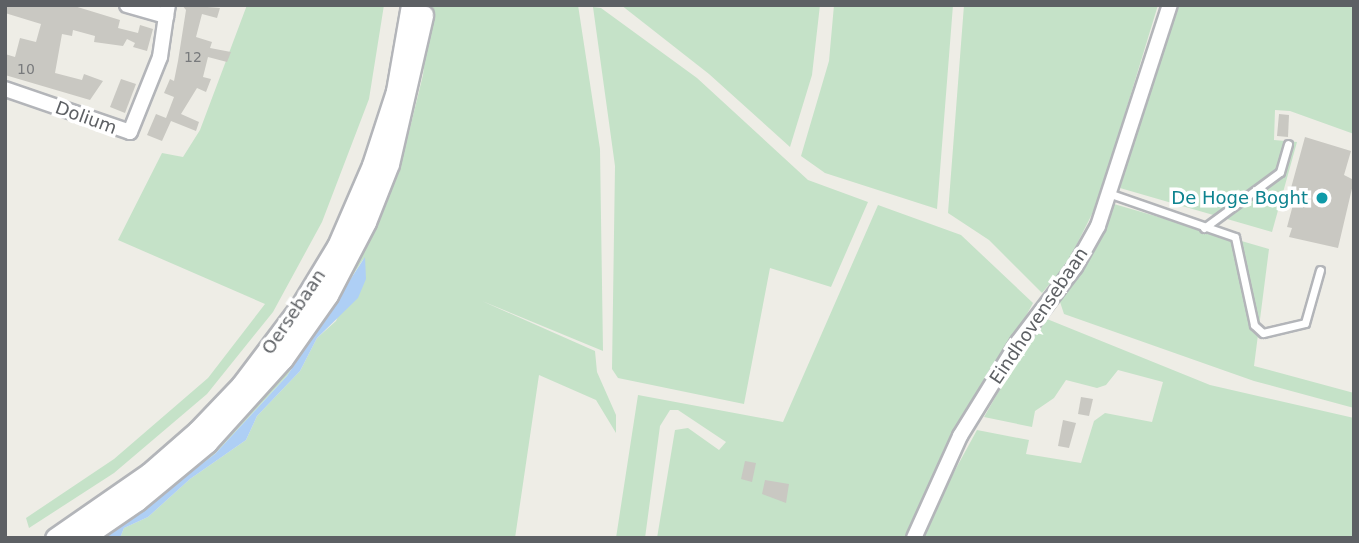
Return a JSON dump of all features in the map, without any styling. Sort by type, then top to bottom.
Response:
[{"type":"main road","name":"Oersebaan","points":[[55,538],[149,473],[197,431],[241,385],[300,307],[337,246],[372,165],[396,91],[411,5]]},
{"type":"main road","name":"Oersebaan","points":[[83,538],[137,501],[207,443],[283,359],[323,304],[358,241],[389,164],[410,87],[424,5]]},
{"type":"street","points":[[127,5],[167,10]]},
{"type":"street","name":"Eindhovensebaan","points":[[914,538],[960,436],[1018,342],[1075,267],[1111,194],[1170,5]]},
{"type":"street","name":"Dolium","points":[[5,89],[130,132],[160,57],[167,10]]},
{"type":"lane","points":[[1204,228],[1280,172],[1288,144]]},
{"type":"lane","points":[[1111,194],[1235,237],[1240,245],[1254,325],[1263,333],[1305,323],[1320,270]]},
{"type":"green space","points":[[247,5],[384,5],[369,99],[322,222],[273,312],[207,394],[114,473],[29,528],[26,518],[114,459],[208,378],[265,304],[118,240],[162,153],[183,157],[200,130]]},
{"type":"green space","points":[[431,5],[578,5],[600,149],[603,351],[482,301],[595,351],[597,372],[616,415],[616,433],[596,400],[539,375],[515,538],[120,538],[124,528],[148,517],[190,479],[246,440],[257,416],[300,371],[317,338],[336,321],[364,258],[287,376],[215,454],[102,538],[90,538],[362,250],[405,148],[423,75]]},
{"type":"green space","points":[[621,5],[820,5],[812,75],[790,147],[709,74]]},
{"type":"green space","points":[[834,5],[953,5],[937,209],[825,173],[801,156],[829,61]]},
{"type":"green space","points":[[964,5],[1158,5],[1098,202],[1068,262],[1042,293],[989,240],[948,213]]},
{"type":"green space","points":[[1175,5],[1354,5],[1354,134],[1290,111],[1275,110],[1274,140],[1297,142],[1272,232],[1120,188]]},
{"type":"green space","points":[[593,7],[601,8],[697,78],[808,180],[868,202],[831,287],[770,268],[744,404],[618,378],[612,369],[615,166]]},
{"type":"green space","points":[[1114,204],[1269,249],[1254,366],[1354,393],[1354,408],[1254,381],[1064,314],[1059,299],[1091,253]]},
{"type":"green space","points":[[878,205],[961,235],[1033,303],[905,538],[657,538],[675,430],[688,428],[719,450],[726,442],[678,410],[670,410],[660,426],[645,538],[616,538],[638,395],[783,422]]},
{"type":"green space","points":[[1047,319],[1210,385],[1354,418],[1354,538],[918,538],[977,430],[1029,440],[1026,454],[1081,463],[1094,421],[1105,413],[1152,422],[1163,382],[1118,370],[1106,385],[1097,388],[1066,380],[1054,398],[1035,411],[1032,427],[984,417],[1020,354]]},
{"type":"water","points":[[365,257],[366,279],[358,298],[317,338],[300,371],[257,416],[246,440],[190,479],[148,517],[124,528],[120,538],[102,538],[215,454],[287,376]]},
{"type":"building","points":[[5,5],[71,5],[120,20],[118,28],[138,33],[140,25],[153,29],[147,51],[133,47],[135,43],[127,39],[123,46],[94,42],[95,36],[73,30],[72,36],[62,34],[55,73],[82,80],[84,74],[103,81],[90,100],[5,75],[5,54],[15,57],[20,38],[36,42],[41,24],[5,13]]},
{"type":"building","points":[[182,5],[220,8],[217,18],[202,14],[196,37],[212,42],[210,48],[231,52],[227,62],[208,57],[203,77],[211,79],[206,92],[197,88],[181,114],[199,122],[196,131],[171,121],[162,141],[147,135],[156,114],[166,118],[174,97],[164,93],[170,79],[174,81],[186,10]]},
{"type":"building","points":[[121,79],[136,84],[125,113],[110,107]]},
{"type":"building","points":[[1279,114],[1289,115],[1288,137],[1277,136]]},
{"type":"building","name":"De Hoge Boght","points":[[1305,137],[1351,151],[1344,175],[1354,180],[1338,248],[1289,237],[1292,228],[1287,227],[1297,190],[1291,188]]},
{"type":"building","points":[[1081,397],[1093,399],[1089,416],[1078,414]]},
{"type":"building","points":[[1063,420],[1076,423],[1069,448],[1058,446]]},
{"type":"building","points":[[745,461],[756,463],[752,482],[741,479]]},
{"type":"building","points":[[765,480],[789,484],[786,503],[762,494]]},
{"type":"place","name":"De Hoge Boght","points":[[1322,198]]}]
